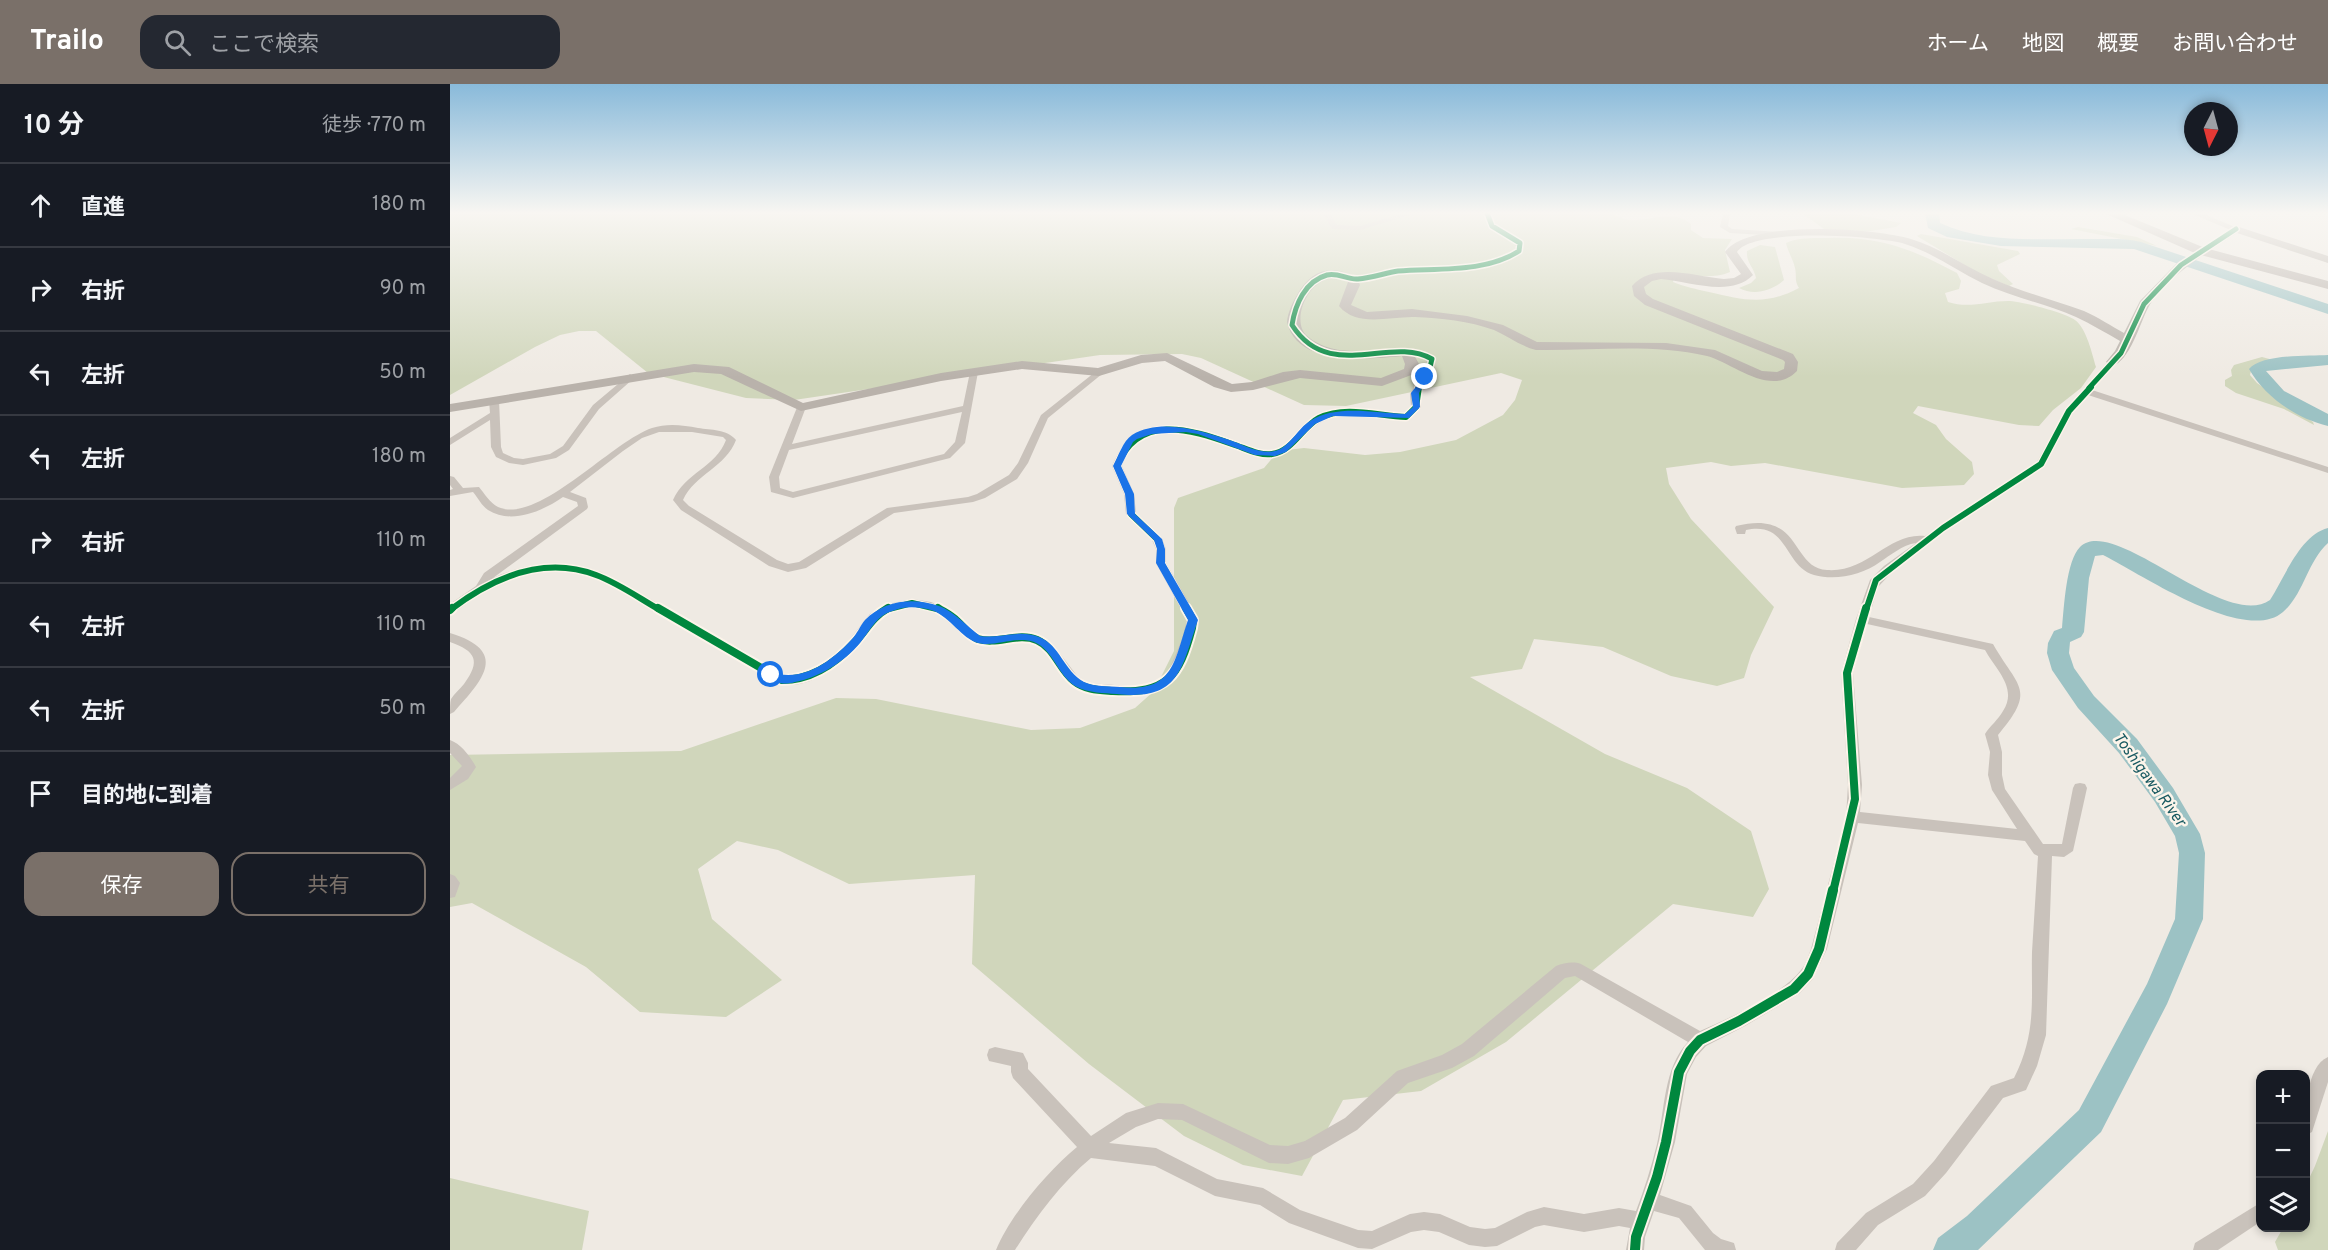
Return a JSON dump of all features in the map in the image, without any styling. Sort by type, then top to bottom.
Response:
[{"type":"main road","points":[[2239,267],[2328,285]]},
{"type":"street","points":[[450,610],[480,587],[507,576],[531,569],[564,567],[577,569],[596,575],[630,593],[742,655],[780,680],[804,677],[824,668],[856,641],[868,622],[882,612],[903,604],[926,604],[950,616],[976,639],[1021,636],[1036,639],[1051,649],[1065,670],[1080,684],[1106,690],[1147,692],[1158,689],[1175,673],[1193,620],[1161,563],[1161,549],[1157,539],[1131,514],[1130,494],[1117,466],[1126,447],[1134,437],[1141,434],[1162,429],[1179,429],[1200,432],[1258,453],[1275,454],[1283,450],[1312,423],[1332,414],[1406,417],[1416,407],[1415,393],[1432,361],[1423,354],[1406,352],[1367,356],[1331,352],[1311,346],[1294,331],[1292,320],[1298,304],[1315,279],[1321,275],[1336,274],[1353,280],[1383,273],[1447,267]]},
{"type":"street","points":[[1353,280],[1354,285],[1345,306],[1355,312],[1414,313],[1474,322],[1496,327],[1536,346],[1647,344],[1677,346],[1715,354],[1756,375],[1775,376],[1790,371],[1792,362],[1788,357],[1649,302],[1640,296],[1638,286],[1644,279],[1656,277],[1723,282],[1743,279],[1747,275],[1743,267]]},
{"type":"street","points":[[1964,267],[1988,281],[2082,315],[2127,340]]},
{"type":"street","points":[[1635,1250],[1641,1221],[1657,1177],[1666,1142],[1679,1072],[1690,1051],[1700,1040],[1794,989],[1808,974],[1819,949],[1828,905],[1852,817],[1855,786],[1848,673],[1862,619],[1876,580],[1927,540],[2041,464],[2063,420],[2121,353],[2144,304],[2181,267]]},
{"type":"street","points":[[450,479],[455,492],[476,489],[494,509],[507,513],[533,510],[562,493],[645,433],[669,429],[726,435],[730,440],[729,446],[693,478],[681,492],[678,500],[685,508],[773,563],[788,568],[802,565],[891,510],[969,500],[981,496],[1013,477],[1019,470],[1044,417],[1099,372],[1141,359],[1160,357],[1174,360],[1231,388],[1253,386],[1288,375],[1300,374],[1382,382],[1409,371],[1412,364],[1406,352]]},
{"type":"street","points":[[450,408],[494,407],[630,377],[693,368],[724,370],[801,407],[941,377],[1022,365],[1099,372]]},
{"type":"street","points":[[801,407],[773,484],[776,490],[793,495],[947,456],[960,443],[974,372]]},
{"type":"street","points":[[494,407],[496,447],[499,455],[512,461],[539,460],[566,448],[596,407],[630,377]]},
{"type":"street","points":[[2086,391],[2328,470]]},
{"type":"street","points":[[450,442],[494,407]]},
{"type":"street","points":[[786,448],[966,408]]},
{"type":"street","points":[[480,587],[488,576],[583,507],[582,500],[562,493]]},
{"type":"street","points":[[1741,532],[1740,528],[1746,526],[1763,524],[1772,526],[1812,568],[1826,574],[1863,567],[1910,538],[1927,540]]},
{"type":"street","points":[[1862,619],[1989,647],[2011,679],[2015,692],[2010,712],[1991,734],[1996,752],[1996,783],[2035,846],[2045,851],[2057,852],[2064,851],[2068,847],[2080,788]]},
{"type":"street","points":[[450,637],[474,646],[480,655],[481,663],[473,682],[450,709]]},
{"type":"street","points":[[450,745],[469,767],[464,775],[450,785]]},
{"type":"street","points":[[1852,817],[2028,836]]},
{"type":"street","points":[[1844,1250],[1872,1219],[1919,1190],[1941,1167],[1987,1102],[2003,1089],[2020,1084],[2041,1025],[2039,968],[2045,851]]},
{"type":"street","points":[[450,880],[453,884],[450,892]]},
{"type":"street","points":[[1005,1250],[1047,1192],[1088,1148],[1121,1125],[1152,1112],[1171,1109],[1183,1112],[1269,1154],[1288,1155],[1309,1149],[1351,1124],[1403,1077],[1446,1062],[1468,1050],[1561,972],[1576,969],[1700,1040]]},
{"type":"street","points":[[994,1055],[1017,1059],[1020,1063],[1019,1072],[1088,1148],[1099,1152],[1156,1156],[1215,1187],[1263,1197],[1295,1217],[1359,1239],[1372,1240],[1410,1223],[1424,1221],[1440,1223],[1469,1236],[1485,1238],[1497,1237],[1533,1218],[1544,1215],[1584,1222],[1619,1217],[1641,1221]]},
{"type":"street","points":[[2307,1124],[2320,1080],[2328,1065]]},
{"type":"street","points":[[1647,1201],[1677,1208],[1685,1213],[1710,1244],[1727,1250]]},
{"type":"street","points":[[2202,1250],[2256,1215]]},
{"type":"green space","points":[[450,267],[1729,267],[1730,272],[1716,276],[1688,276],[1674,278],[1673,282],[1700,290],[1754,300],[1776,297],[1799,288],[1795,267],[1946,267],[1957,273],[1961,281],[1959,289],[1945,293],[1948,302],[1971,305],[2000,301],[2014,302],[2070,317],[2079,324],[2086,335],[2096,367],[2081,388],[2053,410],[2039,426],[2019,425],[1918,406],[1913,413],[1936,425],[1946,439],[1972,462],[1974,474],[1964,485],[1902,488],[1765,463],[1731,466],[1711,462],[1666,468],[1669,484],[1691,519],[1774,607],[1751,655],[1744,678],[1717,686],[1671,676],[1603,647],[1534,639],[1522,669],[1470,677],[1605,754],[1687,788],[1751,831],[1769,889],[1753,917],[1673,904],[1506,1042],[1421,1091],[1343,1100],[1302,1176],[1243,1165],[1184,1136],[1089,1064],[972,964],[975,875],[849,884],[778,850],[737,841],[698,869],[712,919],[782,980],[726,1017],[640,1012],[586,967],[472,903],[450,907],[450,755],[681,751],[836,698],[876,699],[1031,730],[1080,728],[1135,708],[1154,691],[1174,651],[1174,508],[1178,498],[1264,468],[1275,455],[1287,450],[1304,448],[1365,455],[1400,452],[1456,440],[1503,415],[1515,400],[1522,380],[1501,373],[1346,406],[1304,405],[1201,358],[1182,354],[1100,355],[794,400],[746,398],[648,373],[596,331],[579,331],[560,335],[535,347],[450,395]]},
{"type":"green space","points":[[1752,267],[1781,267],[1784,280],[1763,291],[1751,292],[1739,288],[1756,278]]},
{"type":"green space","points":[[1969,267],[1998,267],[2013,284],[2009,286]]},
{"type":"green space","points":[[2262,357],[2273,360],[2252,367],[2250,375],[2257,383],[2313,422],[2314,425],[2284,409],[2236,393],[2225,386],[2225,380],[2232,376],[2231,370],[2234,365]]},
{"type":"green space","points":[[2328,1131],[2328,1250],[2278,1250],[2275,1242],[2281,1232],[2310,1232],[2310,1177]]},
{"type":"green space","points":[[450,1178],[589,1211],[582,1250],[450,1250]]},
{"type":"waterway","points":[[2203,267],[2328,309]]},
{"type":"waterway","name":"Toshigawa River","points":[[2328,360],[2267,364],[2257,369],[2270,387],[2287,401],[2328,421]]},
{"type":"waterway","name":"Toshigawa River","points":[[1950,1250],[1979,1228],[2090,1121],[2157,994],[2189,919],[2192,853],[2187,834],[2164,795],[2128,746],[2086,702],[2063,670],[2058,653],[2062,637],[2073,632],[2083,558],[2088,551],[2094,548],[2108,549],[2169,582],[2223,607],[2247,614],[2266,614],[2278,605],[2310,550],[2328,534]]},
{"type":"cycle path","points":[[450,610],[482,588],[519,572],[558,567],[578,569],[597,575],[623,588],[745,657],[777,679],[793,680],[813,674],[832,662],[858,639],[874,616],[888,608],[912,603],[936,608],[948,614],[975,638],[993,640],[1022,637],[1037,640],[1050,649],[1073,681],[1084,687],[1130,692],[1151,690],[1167,681],[1173,673],[1179,663],[1193,620],[1161,563],[1161,549],[1157,539],[1131,514],[1129,494],[1117,466],[1126,448],[1140,435],[1176,429],[1207,435],[1251,451],[1274,454],[1287,448],[1308,426],[1330,414],[1352,412],[1406,417],[1416,407],[1417,392],[1429,371],[1432,359],[1417,352],[1357,356],[1324,351],[1305,341],[1298,334],[1292,325],[1293,316],[1305,291],[1319,278],[1327,275],[1338,274],[1357,279],[1398,271],[1459,267]]},
{"type":"cycle path","points":[[1635,1250],[1636,1237],[1657,1177],[1666,1142],[1679,1072],[1690,1051],[1700,1040],[1739,1021],[1794,989],[1808,974],[1819,949],[1855,799],[1847,673],[1854,644],[1876,580],[1943,528],[2041,464],[2069,411],[2121,353],[2144,304],[2179,267]]},
{"type":"route","points":[[771,675],[780,680],[789,680],[804,677],[824,668],[856,641],[874,617],[897,605],[915,603],[926,604],[938,609],[958,622],[964,631],[976,639],[1021,636],[1036,639],[1051,649],[1071,678],[1080,684],[1092,688],[1131,692],[1158,689],[1175,673],[1193,620],[1161,563],[1161,549],[1157,539],[1131,514],[1130,494],[1117,466],[1130,441],[1141,434],[1162,429],[1193,430],[1258,453],[1275,454],[1283,450],[1312,423],[1332,414],[1406,417],[1414,412],[1415,393],[1425,377]]}]
